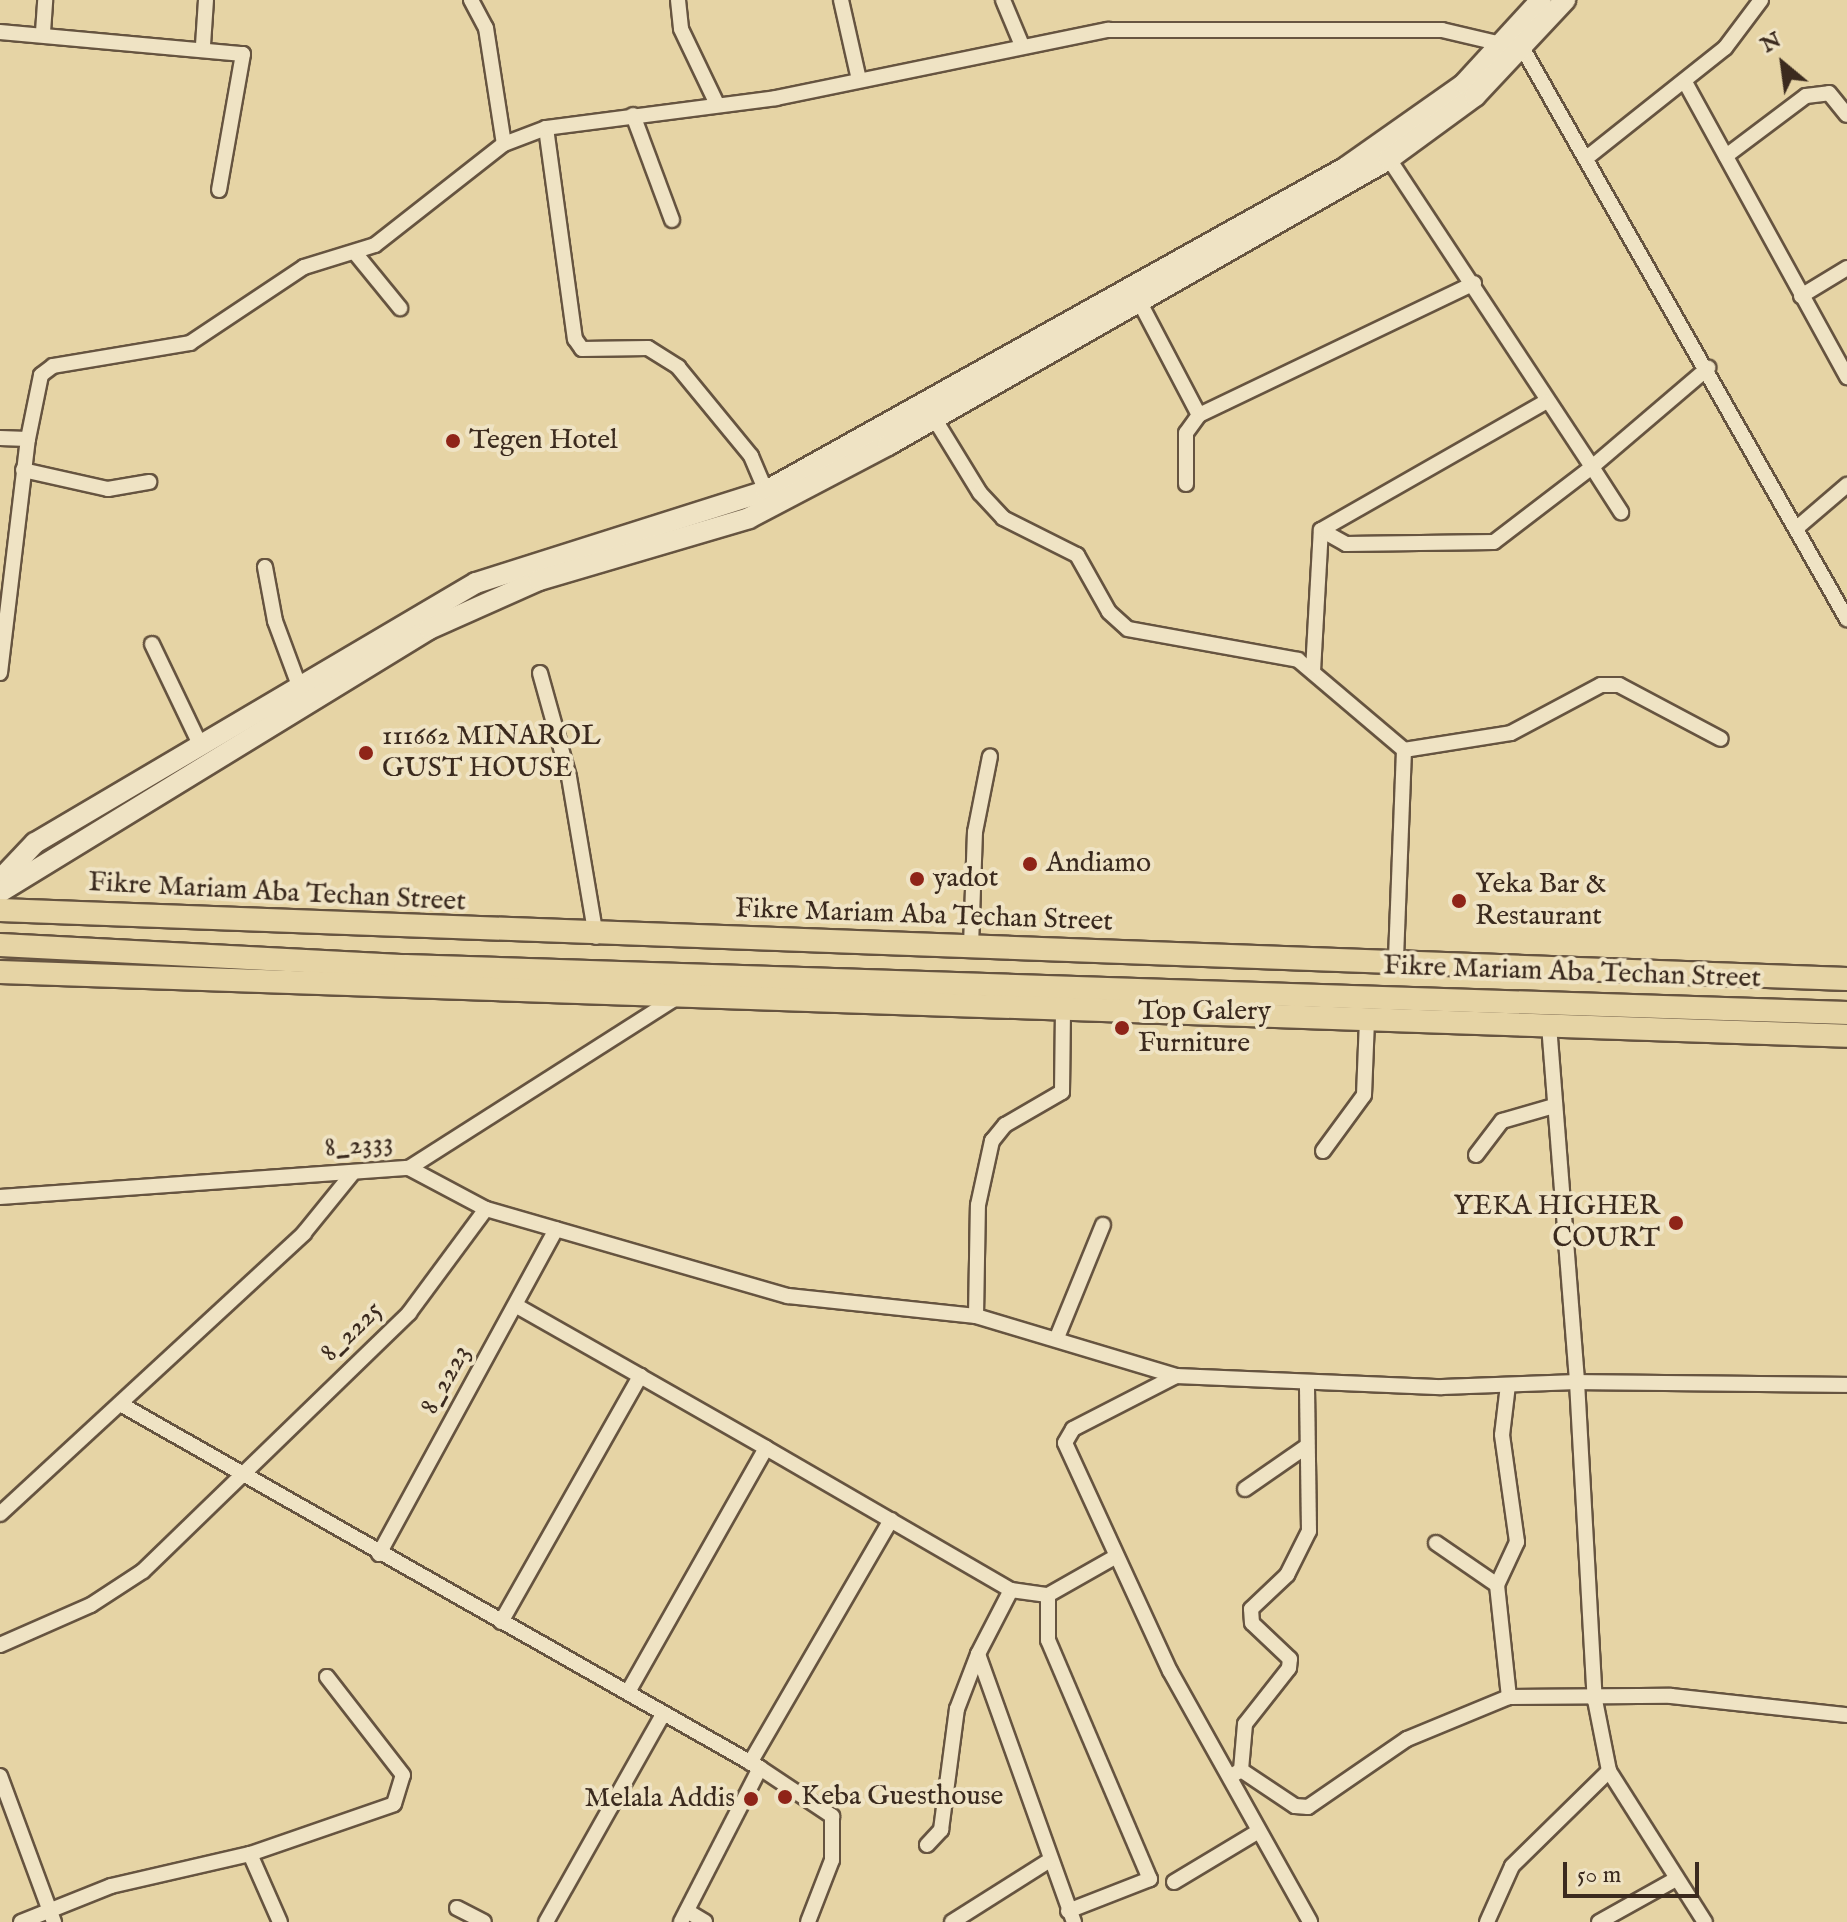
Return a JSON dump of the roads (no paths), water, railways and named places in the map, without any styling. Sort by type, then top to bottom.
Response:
[{"type":"main road","points":[[0,892],[35,843],[298,683],[482,592],[766,491],[1045,341],[1345,168],[1423,118],[1516,46],[1541,0]]},
{"type":"main road","points":[[0,880],[482,592],[749,518],[934,418],[1045,341],[1137,297],[1389,159],[1452,116],[1516,46],[1565,0]]},
{"type":"main road","name":"Fikre Mariam Aba Techan Street","points":[[0,910],[596,937],[971,946],[1847,979]]},
{"type":"main road","name":"Fikre Mariam Aba Techan Street","points":[[0,945],[405,966],[1847,1013]]},
{"type":"main road","points":[[1556,970],[1557,1002]]},
{"type":"main road","points":[[0,972],[674,999],[1063,1008],[1847,1036]]},
{"type":"street","points":[[43,32],[45,0]]},
{"type":"street","points":[[203,45],[206,0]]},
{"type":"street","points":[[471,0],[486,28],[504,144]]},
{"type":"street","points":[[678,0],[676,14],[717,104]]},
{"type":"street","points":[[841,0],[859,80]]},
{"type":"street","points":[[1003,0],[1021,43]]},
{"type":"street","points":[[1589,156],[1725,48],[1761,0]]},
{"type":"street","points":[[0,673],[28,439],[41,375],[53,366],[182,346],[304,267],[356,254],[504,144],[546,128],[859,80],[1021,43],[1108,30],[1442,30],[1516,46],[1589,156],[1847,619]]},
{"type":"street","points":[[0,32],[43,32],[203,45],[239,51],[244,59],[219,190]]},
{"type":"street","points":[[1685,82],[1847,377]]},
{"type":"street","points":[[1726,156],[1806,96],[1829,93],[1847,115]]},
{"type":"street","points":[[633,115],[672,220]]},
{"type":"street","points":[[546,128],[575,339],[582,349],[648,348],[678,367],[751,456],[766,491]]},
{"type":"street","points":[[1389,159],[1474,283],[1545,402],[1621,512]]},
{"type":"street","points":[[356,254],[400,308]]},
{"type":"street","points":[[1801,296],[1847,268]]},
{"type":"street","points":[[1186,484],[1186,433],[1199,415],[1474,283]]},
{"type":"street","points":[[1137,297],[1199,415]]},
{"type":"street","points":[[1321,530],[1346,544],[1494,542],[1592,467],[1708,368]]},
{"type":"street","points":[[1321,530],[1545,402]]},
{"type":"street","points":[[934,418],[980,493],[1003,518],[1077,555],[1109,612],[1128,629],[1275,652],[1313,671],[1404,750],[1511,733],[1601,685],[1619,685],[1721,739]]},
{"type":"street","points":[[0,438],[28,439]]},
{"type":"street","points":[[23,470],[108,489],[149,482]]},
{"type":"street","points":[[1798,527],[1847,485]]},
{"type":"street","points":[[1313,671],[1321,530]]},
{"type":"street","points":[[265,567],[298,683]]},
{"type":"street","points":[[152,644],[200,744]]},
{"type":"street","points":[[540,673],[569,777],[596,937]]},
{"type":"street","points":[[1396,963],[1404,750]]},
{"type":"street","points":[[971,946],[975,832],[990,756]]},
{"type":"street","name":"8_2333","points":[[0,1197],[409,1168],[674,999]]},
{"type":"street","points":[[976,1316],[978,1205],[992,1141],[1005,1125],[1062,1092],[1063,1008]]},
{"type":"street","points":[[1323,1151],[1364,1095],[1367,1020]]},
{"type":"street","points":[[1549,1025],[1577,1382],[1595,1700],[1609,1771],[1705,1922]]},
{"type":"street","points":[[1476,1155],[1502,1121],[1554,1106]]},
{"type":"street","points":[[409,1168],[486,1209],[788,1296],[976,1316],[1058,1335],[1176,1376],[1307,1384],[1508,1385],[1577,1382],[1847,1385]]},
{"type":"street","points":[[0,1514],[122,1405],[304,1233],[352,1174]]},
{"type":"street","name":"8_2225","points":[[0,1645],[120,1590],[409,1313],[486,1209]]},
{"type":"street","points":[[1058,1335],[1103,1225]]},
{"type":"street","name":"8_2223","points":[[379,1554],[517,1306],[556,1229]]},
{"type":"street","points":[[517,1306],[1011,1590],[1048,1595],[1115,1557]]},
{"type":"street","points":[[501,1622],[640,1376]]},
{"type":"street","points":[[1176,1376],[1065,1436],[1115,1557],[1235,1774],[1259,1831],[1310,1922]]},
{"type":"street","points":[[1235,1774],[1245,1724],[1289,1668],[1290,1659],[1252,1623],[1251,1609],[1287,1575],[1309,1531],[1307,1384]]},
{"type":"street","points":[[1508,1385],[1502,1435],[1517,1542],[1497,1585],[1509,1697]]},
{"type":"street","points":[[122,1405],[237,1476],[628,1692],[755,1766],[832,1816],[832,1860],[808,1922]]},
{"type":"street","points":[[1245,1489],[1307,1446]]},
{"type":"street","points":[[628,1692],[766,1448]]},
{"type":"street","points":[[705,1922],[684,1916],[755,1766],[891,1520]]},
{"type":"street","points":[[1436,1543],[1497,1585]]},
{"type":"street","points":[[927,1845],[941,1830],[957,1709],[978,1654],[1011,1590]]},
{"type":"street","points":[[978,1654],[1047,1862],[1071,1916],[1150,1879],[1048,1640],[1048,1595]]},
{"type":"street","points":[[21,1922],[45,1907],[250,1854],[394,1804],[403,1790],[403,1775],[327,1677]]},
{"type":"street","points":[[1235,1774],[1295,1806],[1308,1807],[1407,1739],[1509,1697],[1732,1699],[1786,1713],[1847,1715]]},
{"type":"street","points":[[546,1922],[663,1714]]},
{"type":"street","points":[[1487,1922],[1512,1866],[1609,1771]]},
{"type":"street","points":[[0,1776],[45,1907],[54,1922]]},
{"type":"street","points":[[1174,1882],[1259,1831]]},
{"type":"street","points":[[250,1854],[280,1922]]},
{"type":"street","points":[[952,1922],[1047,1862]]},
{"type":"street","points":[[1599,1922],[1676,1879]]},
{"type":"street","points":[[457,1908],[484,1922]]},
{"type":"place","name":"Tegen Hotel","points":[[453,441]]},
{"type":"place","name":"111662 MINAROL GUST HOUSE","points":[[366,753]]},
{"type":"place","name":"Andiamo","points":[[1030,864]]},
{"type":"place","name":"yadot","points":[[917,879]]},
{"type":"place","name":"Yeka Bar & Restaurant","points":[[1459,901]]},
{"type":"place","name":"Top Galery Furniture","points":[[1122,1028]]},
{"type":"place","name":"YEKA HIGHER COURT","points":[[1676,1223]]},
{"type":"place","name":"Keba Guesthouse","points":[[785,1797]]},
{"type":"place","name":"Melala Addis","points":[[751,1799]]}]
